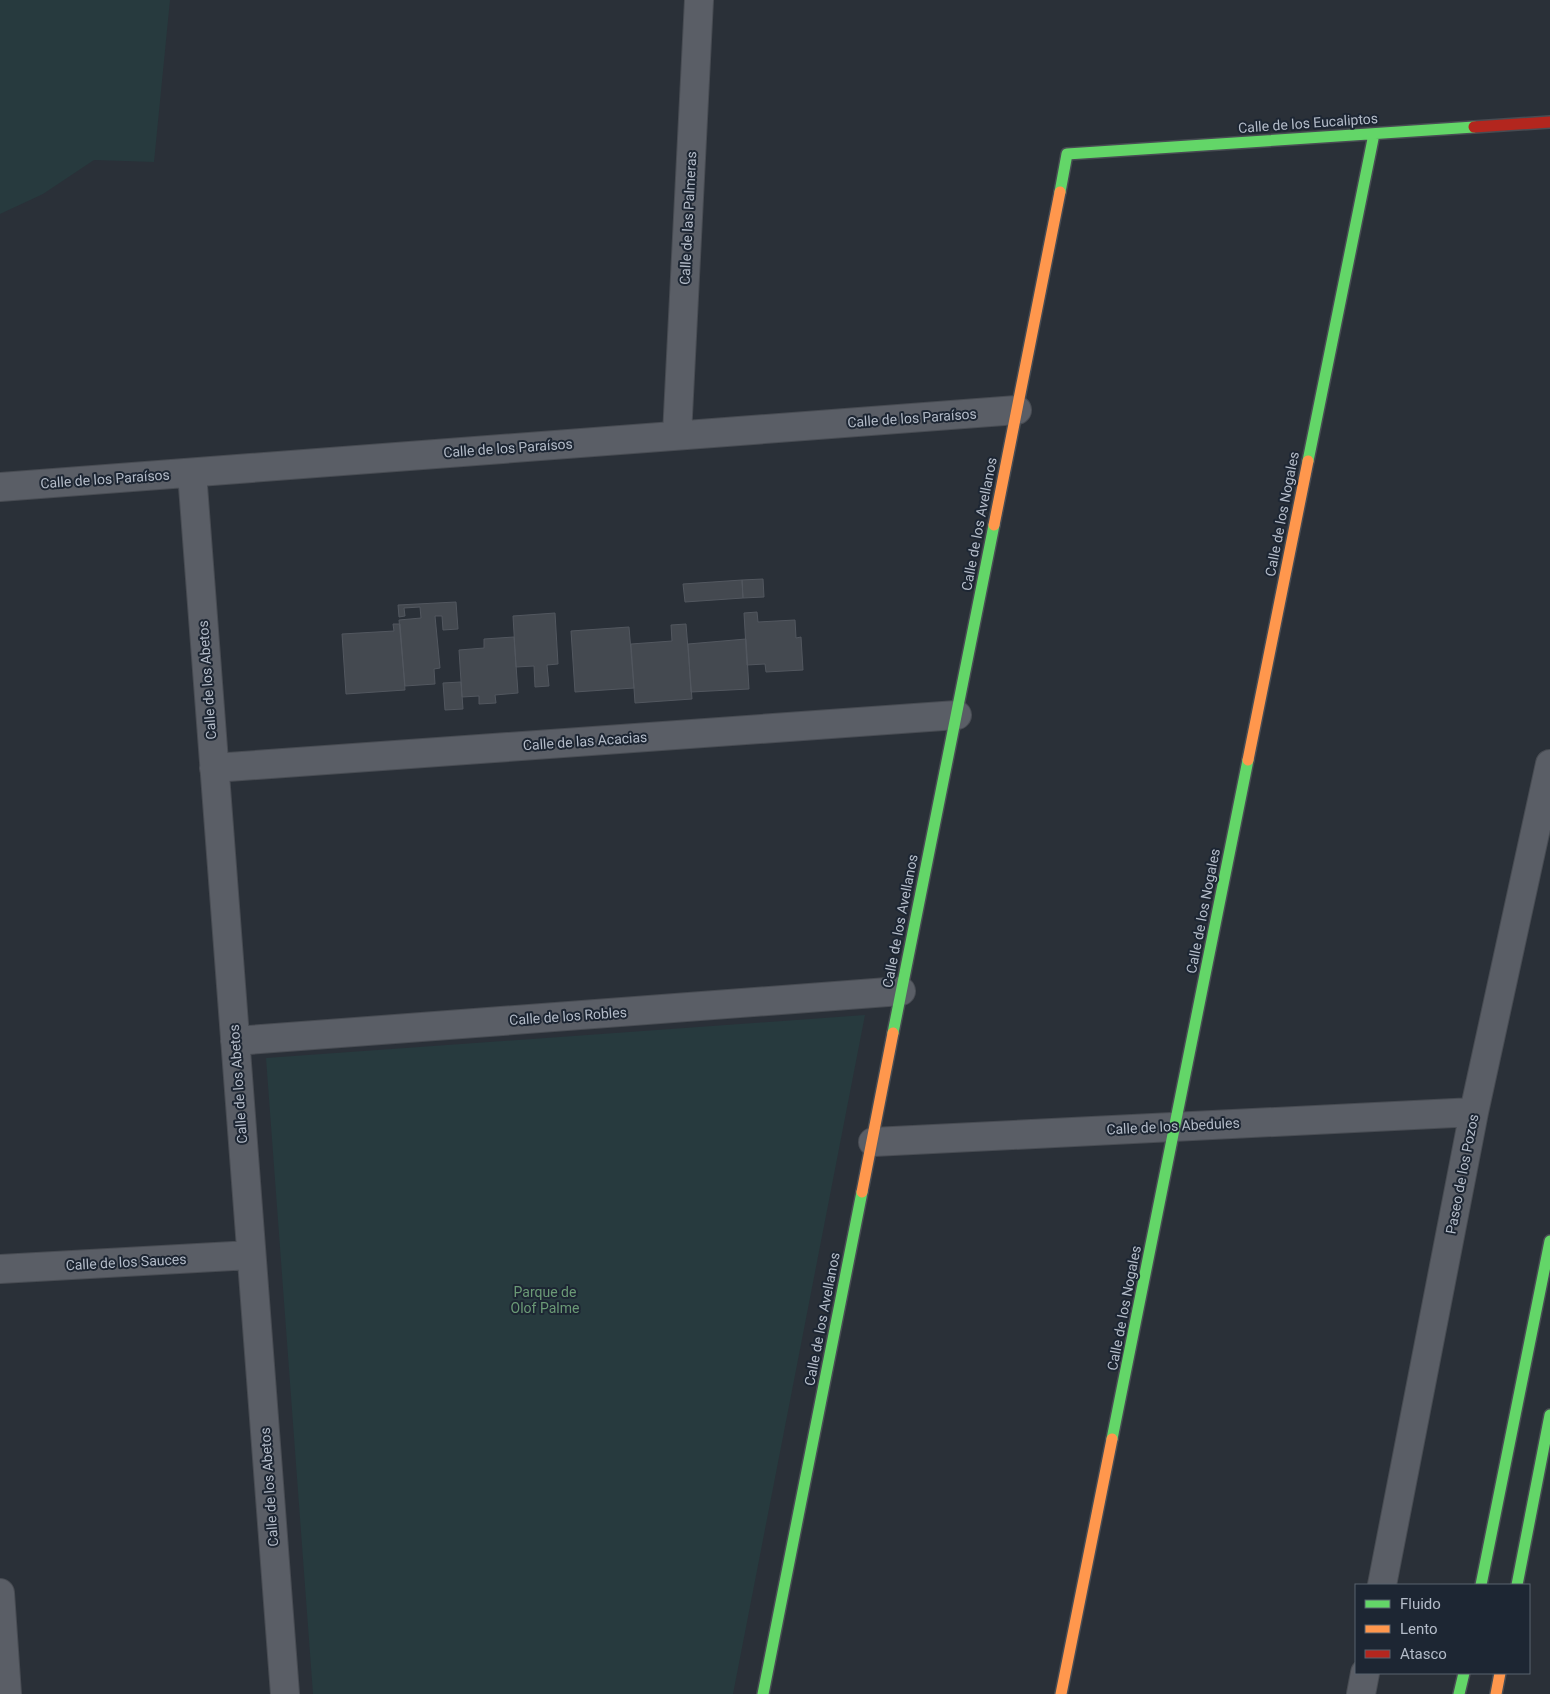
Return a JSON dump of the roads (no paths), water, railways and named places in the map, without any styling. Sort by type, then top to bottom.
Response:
[{"type":"street","name":"Calle de las Palmeras","points":[[677,435],[699,0]]},
{"type":"street","name":"Calle de los Eucaliptos","points":[[1067,154],[1550,122]]},
{"type":"street","name":"Calle de los Nogales","points":[[1061,1694],[1374,134]]},
{"type":"street","name":"Calle de los Avellanos","points":[[763,1694],[1067,154]]},
{"type":"street","name":"Calle de los Paraísos","points":[[0,487],[1017,410]]},
{"type":"street","name":"Calle de los Abetos","points":[[192,473],[285,1694]]},
{"type":"street","name":"Calle de las Acacias","points":[[214,768],[957,715]]},
{"type":"street","name":"Paseo de los Pozos","points":[[1382,1584],[1474,1112],[1550,764]]},
{"type":"street","name":"Calle de los Robles","points":[[235,1041],[901,991]]},
{"type":"street","name":"Calle de los Abedules","points":[[873,1142],[1474,1112]]},
{"type":"street","points":[[1481,1584],[1550,1241]]},
{"type":"street","name":"Calle de los Sauces","points":[[0,1269],[251,1255]]},
{"type":"street","points":[[1517,1584],[1550,1415]]},
{"type":"street","points":[[0,1593],[8,1694]]},
{"type":"street","points":[[1361,1694],[1365,1674]]},
{"type":"street","points":[[1459,1694],[1464,1674]]},
{"type":"street","points":[[1496,1694],[1500,1674]]},
{"type":"park label","name":"Parque de Olof Palme","points":[[545,1300]]}]
